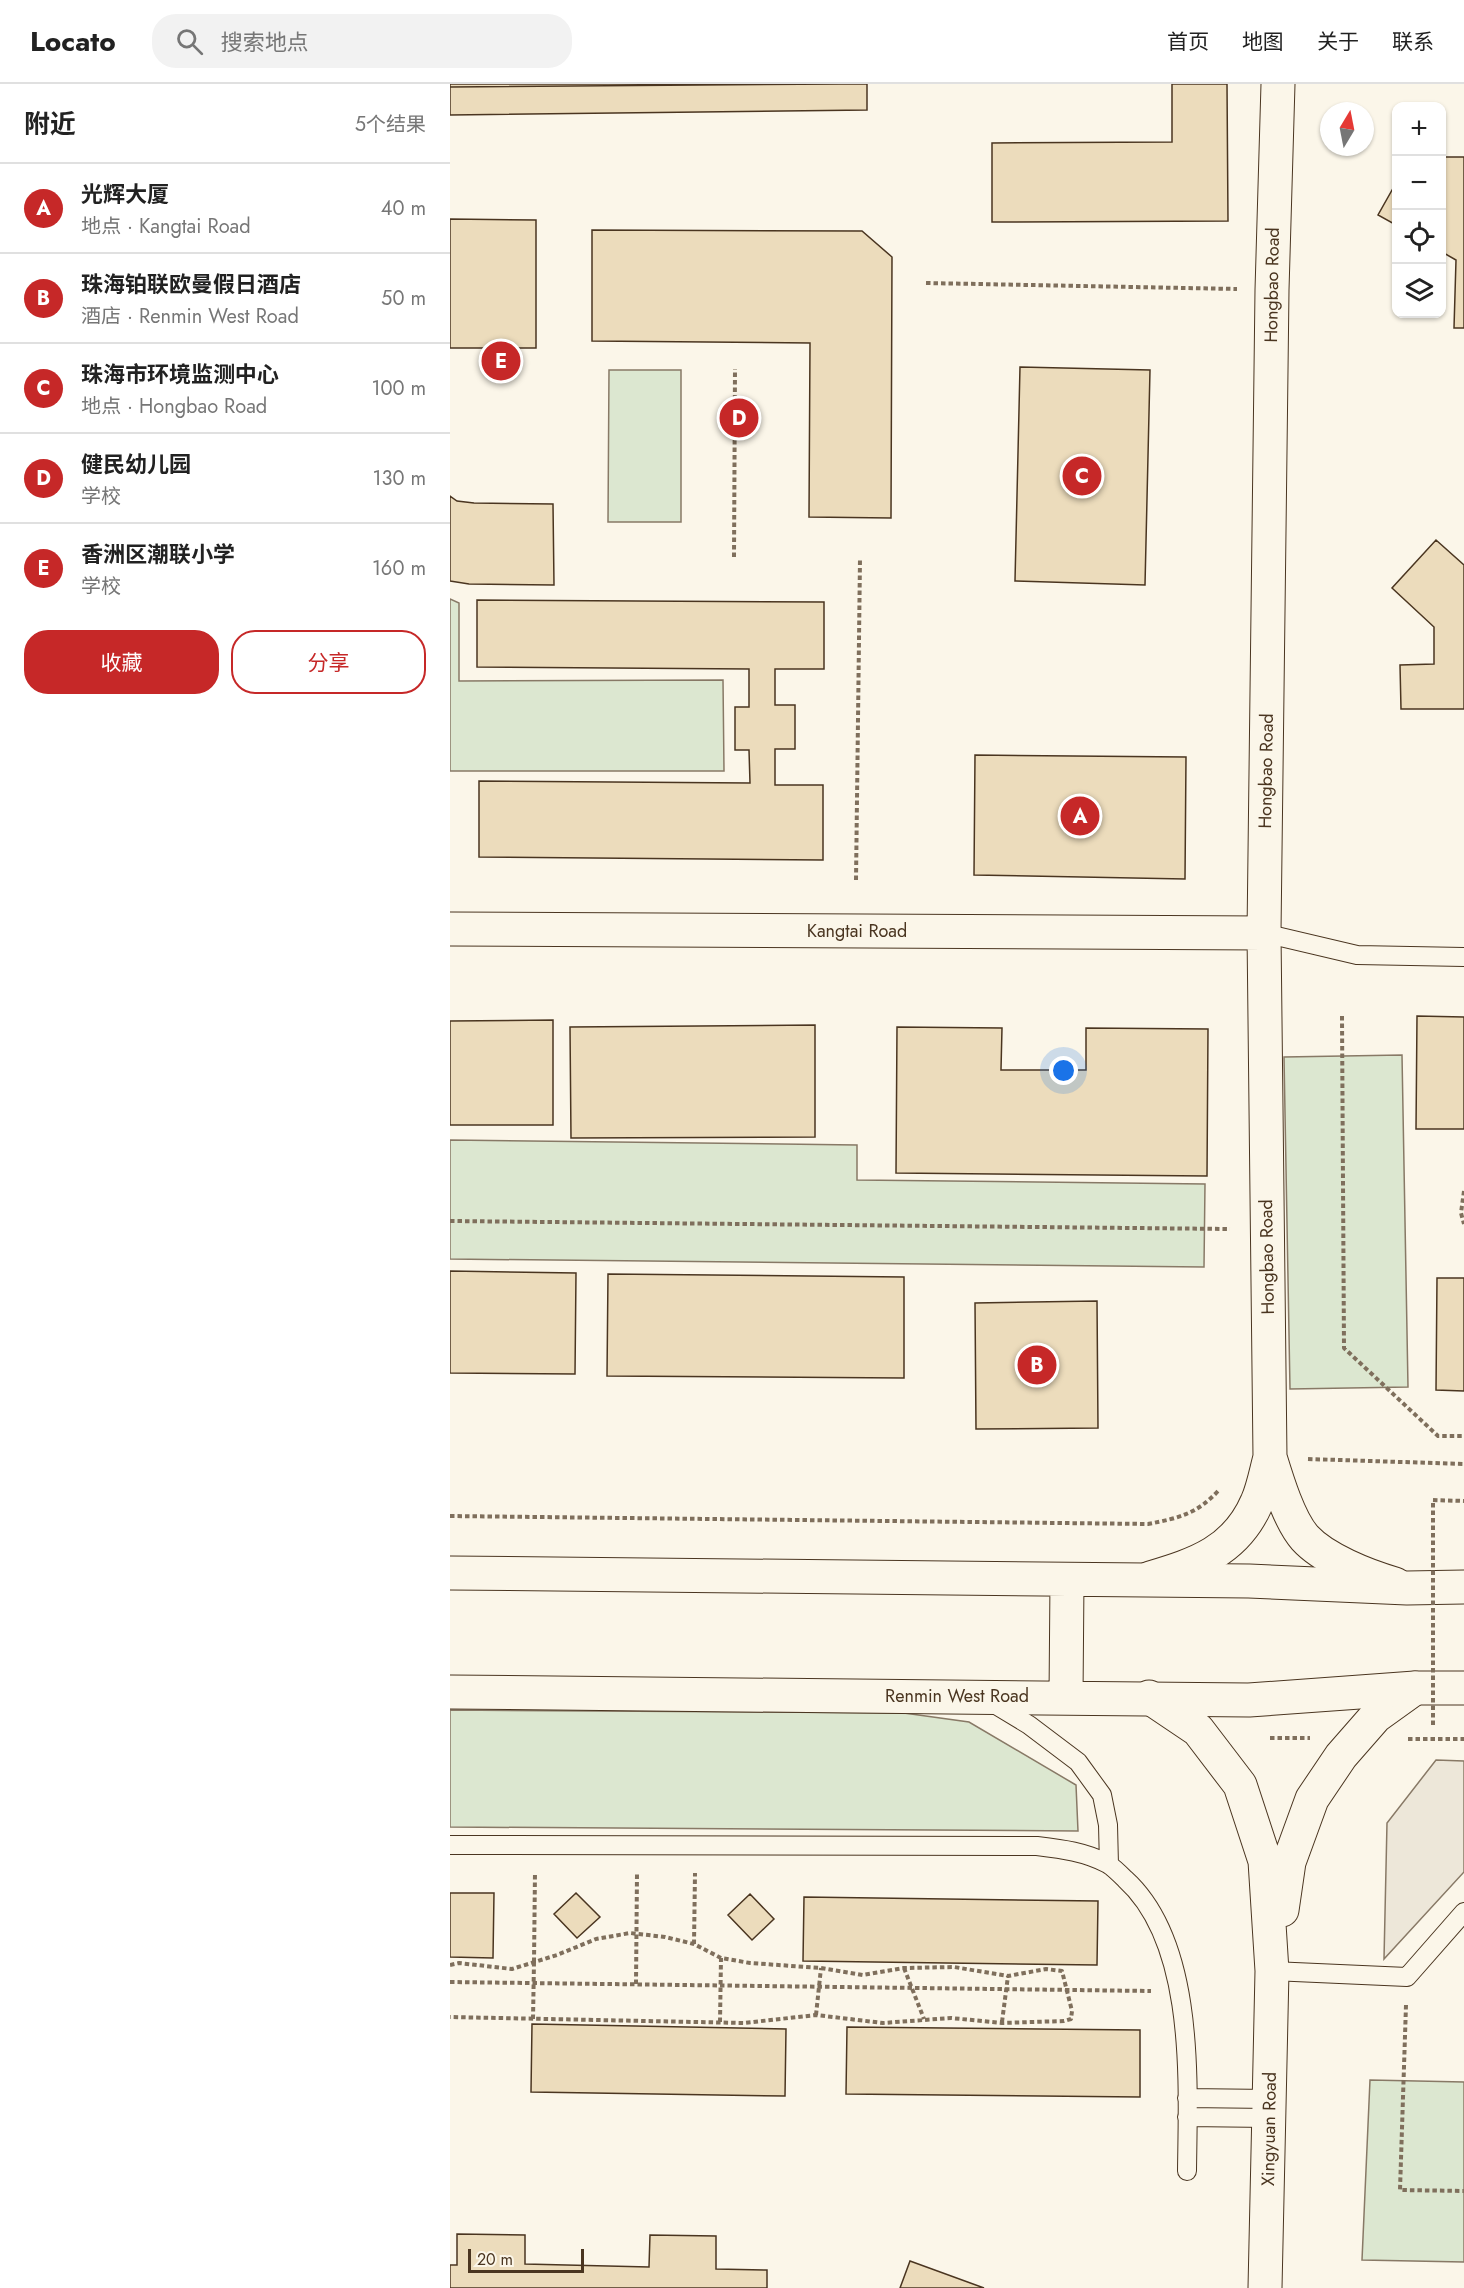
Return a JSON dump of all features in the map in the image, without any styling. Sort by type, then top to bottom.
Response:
[{"type":"street","name":"Hongbao Road","points":[[1278,84],[1272,290],[1264,933],[1270,1457],[1283,1499],[1305,1538],[1335,1560],[1369,1576],[1407,1588]]},
{"type":"street","name":"Kangtai Road","points":[[450,929],[1264,933]]},
{"type":"street","name":"Hongbao Road","points":[[1140,1581],[1210,1557],[1239,1531],[1257,1503],[1270,1457]]},
{"type":"street","points":[[450,1573],[1249,1581],[1407,1588],[1464,1587]]},
{"type":"street","points":[[1066,1697],[1067,1580]]},
{"type":"street","name":"Renmin West Road","points":[[450,1692],[1250,1700],[1415,1688],[1464,1688]]},
{"type":"street","name":"Xingyuan Road","points":[[1272,1971],[1289,1862],[1312,1799],[1341,1756],[1376,1716],[1415,1688]]},
{"type":"street","name":"Xingyuan Road","points":[[1149,1698],[1198,1730],[1240,1785],[1265,1861],[1272,1971],[1265,2288]]},
{"type":"lane","points":[[1264,933],[1357,955],[1464,957]]},
{"type":"lane","points":[[982,1697],[1029,1725],[1077,1762],[1102,1795],[1108,1825],[1109,1865]]},
{"type":"lane","points":[[450,1845],[1037,1846],[1074,1851],[1109,1865],[1139,1891],[1160,1926],[1177,1975],[1184,2031],[1187,2171]]},
{"type":"lane","points":[[1272,1971],[1407,1977],[1464,1912]]},
{"type":"lane","points":[[1186,2098],[1269,2109]]},
{"type":"lane","points":[[1187,2116],[1269,2109]]},
{"type":"path","points":[[926,283],[1272,290]]},
{"type":"path","points":[[734,557],[735,369]]},
{"type":"path","points":[[856,880],[860,559]]},
{"type":"path","points":[[1342,1016],[1344,1348],[1438,1436],[1464,1436]]},
{"type":"path","points":[[1464,1191],[1461,1213],[1464,1224]]},
{"type":"path","points":[[450,1221],[1267,1229]]},
{"type":"path","points":[[450,1516],[1148,1524],[1185,1516],[1212,1498],[1241,1468],[1256,1460],[1270,1457],[1464,1464]]},
{"type":"path","points":[[1433,1725],[1434,1500],[1464,1501]]},
{"type":"path","points":[[533,2019],[535,1845]]},
{"type":"path","points":[[636,1984],[637,1845]]},
{"type":"path","points":[[694,1944],[695,1845]]},
{"type":"path","points":[[450,1965],[459,1963],[512,1969],[596,1939],[630,1933],[665,1937],[694,1944],[721,1958],[750,1963],[821,1968],[863,1975],[904,1968],[954,1967],[1008,1976],[1046,1969],[1062,1971],[1072,2011],[1071,2019],[1064,2021],[1002,2023],[951,2018],[883,2023],[816,2015],[744,2023],[450,2017]]},
{"type":"path","points":[[720,2022],[721,1958]]},
{"type":"path","points":[[816,2015],[821,1968]]},
{"type":"path","points":[[904,1968],[924,2019]]},
{"type":"path","points":[[1002,2023],[1008,1976]]},
{"type":"path","points":[[1407,1977],[1400,2190],[1464,2191]]},
{"type":"path","points":[[450,1982],[1179,1991]]},
{"type":"green space","points":[[609,370],[681,370],[681,522],[608,522]]},
{"type":"green space","points":[[450,599],[459,603],[459,681],[723,680],[724,771],[450,771]]},
{"type":"green space","points":[[1402,1055],[1408,1387],[1290,1389],[1284,1057]]},
{"type":"green space","points":[[450,1140],[857,1145],[857,1180],[1205,1184],[1204,1267],[450,1259]]},
{"type":"green space","points":[[450,1710],[904,1713],[969,1722],[1076,1785],[1078,1831],[450,1827]]},
{"type":"green space","points":[[1370,2080],[1464,2082],[1464,2262],[1362,2260]]},
{"type":"shaded area","points":[[1436,1760],[1464,1761],[1464,1872],[1384,1959],[1387,1823]]},
{"type":"building","points":[[450,84],[867,84],[867,110],[450,115]]},
{"type":"building","points":[[450,84],[839,84],[450,87]]},
{"type":"building","points":[[1172,84],[1227,84],[1228,221],[992,222],[992,143],[1172,142]]},
{"type":"building","points":[[1446,157],[1464,157],[1464,328],[1454,328],[1456,260],[1446,254]]},
{"type":"building","points":[[1392,190],[1392,223],[1378,215]]},
{"type":"building","points":[[450,219],[536,220],[536,348],[450,348]]},
{"type":"building","points":[[592,230],[862,231],[892,257],[891,518],[809,517],[810,343],[592,341]]},
{"type":"building","points":[[1020,367],[1150,370],[1145,585],[1015,581]]},
{"type":"building","points":[[450,496],[457,501],[474,503],[553,504],[554,585],[469,584],[450,581]]},
{"type":"building","points":[[1436,540],[1464,565],[1464,709],[1401,709],[1400,665],[1434,664],[1434,627],[1392,588]]},
{"type":"building","points":[[477,600],[824,602],[824,669],[775,669],[775,705],[795,705],[795,749],[775,749],[775,785],[823,785],[823,860],[479,857],[479,781],[750,783],[749,750],[735,750],[735,707],[749,707],[749,669],[477,667]]},
{"type":"building","points":[[975,755],[1186,757],[1185,879],[974,875]]},
{"type":"building","points":[[1417,1016],[1464,1017],[1464,1129],[1416,1129]]},
{"type":"building","points":[[553,1020],[553,1125],[450,1125],[450,1021]]},
{"type":"building","points":[[815,1025],[815,1137],[571,1138],[570,1027]]},
{"type":"building","points":[[897,1027],[1002,1028],[1001,1070],[1086,1070],[1086,1028],[1208,1029],[1207,1176],[896,1173]]},
{"type":"building","points":[[450,1271],[576,1273],[575,1374],[450,1373]]},
{"type":"building","points":[[608,1274],[904,1277],[904,1378],[607,1376]]},
{"type":"building","points":[[1437,1278],[1464,1278],[1464,1391],[1436,1390]]},
{"type":"building","points":[[1097,1301],[1098,1428],[976,1429],[975,1303]]},
{"type":"building","points":[[450,1893],[494,1893],[493,1958],[450,1957]]},
{"type":"building","points":[[576,1893],[600,1917],[577,1938],[554,1914]]},
{"type":"building","points":[[750,1894],[774,1919],[752,1940],[728,1915]]},
{"type":"building","points":[[804,1897],[1098,1901],[1097,1965],[803,1961]]},
{"type":"building","points":[[532,2024],[786,2029],[785,2096],[531,2092]]},
{"type":"building","points":[[847,2027],[1140,2030],[1140,2097],[846,2094]]},
{"type":"building","points":[[457,2234],[525,2235],[525,2264],[649,2267],[650,2235],[716,2236],[716,2269],[767,2270],[767,2288],[450,2288],[450,2265],[457,2265]]},
{"type":"building","points":[[910,2261],[984,2288],[900,2288]]},
{"type":"place","name":"香洲区潮联小学","points":[[501,361]]},
{"type":"place","name":"健民幼儿园","points":[[739,418]]},
{"type":"place","name":"珠海市环境监测中心","points":[[1082,476]]},
{"type":"place","name":"光辉大厦","points":[[1080,816]]},
{"type":"place","name":"珠海铂联欧曼假日酒店","points":[[1037,1365]]}]
